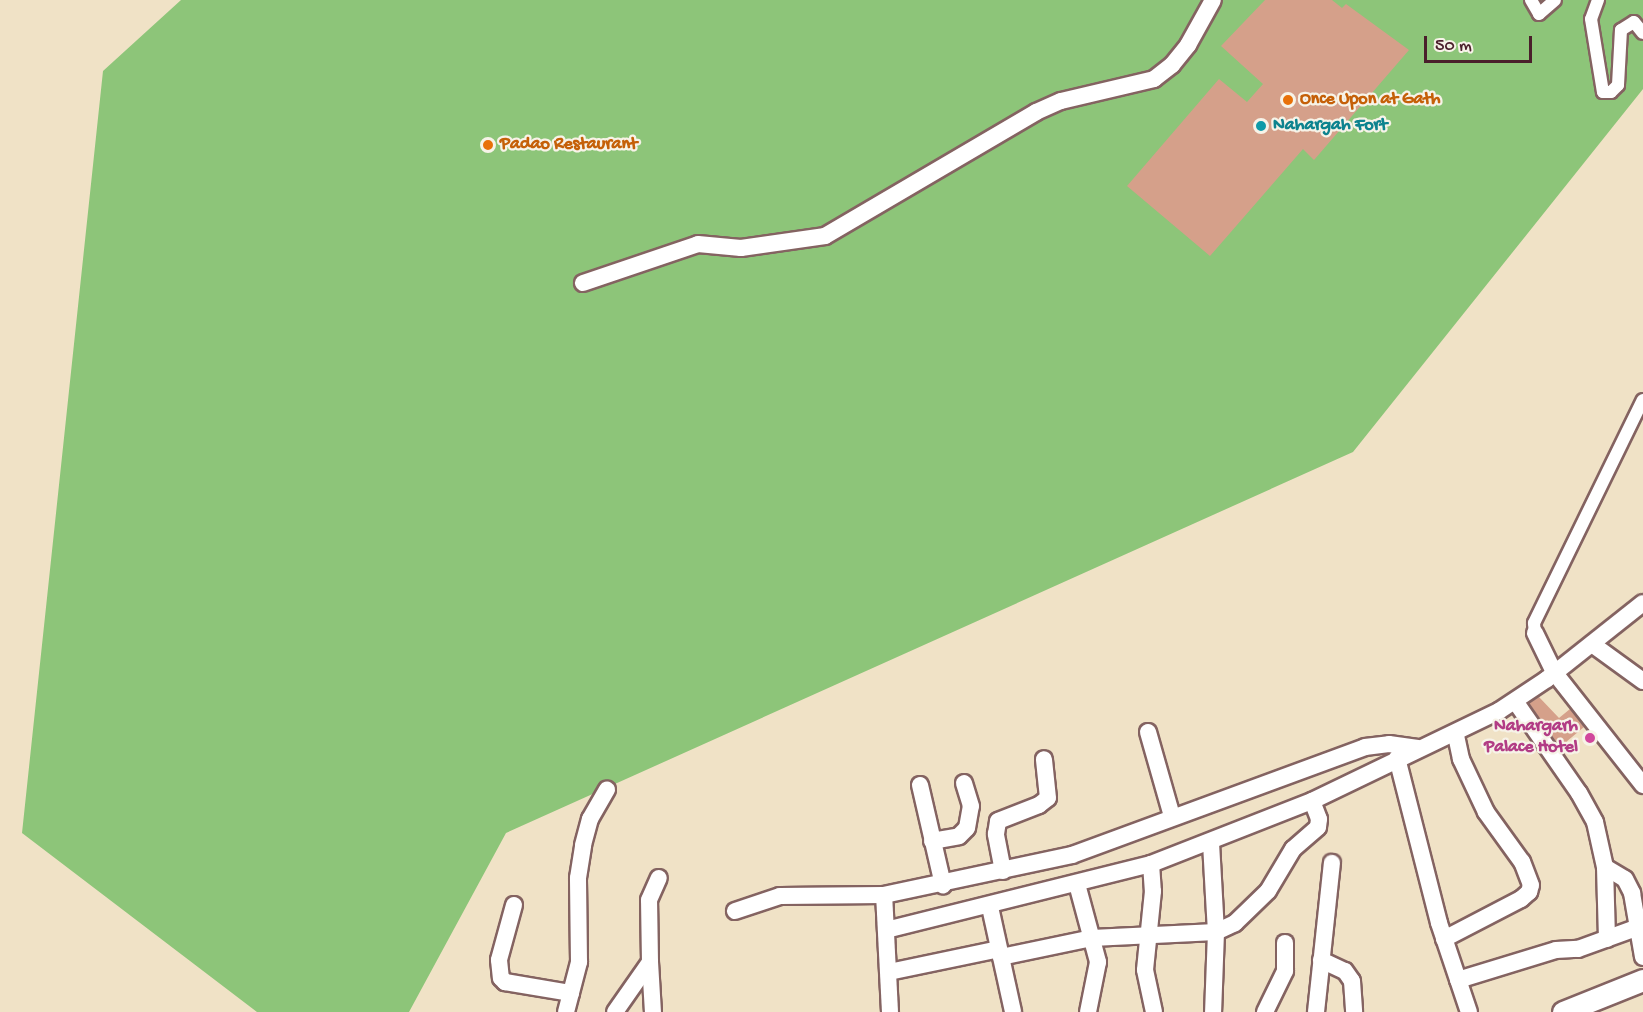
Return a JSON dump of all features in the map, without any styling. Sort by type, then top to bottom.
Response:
[{"type":"street","points":[[583,283],[698,244],[741,248],[825,236],[1036,112],[1061,100],[1154,79],[1172,65],[1188,45],[1214,0]]},
{"type":"street","points":[[1531,0],[1539,14],[1555,0]]},
{"type":"street","points":[[1598,0],[1592,28],[1603,92],[1611,92],[1618,85],[1621,30],[1634,22],[1643,33]]},
{"type":"street","points":[[1643,400],[1534,623],[1535,633],[1554,672],[1643,785]]},
{"type":"street","points":[[886,930],[990,907],[1151,864],[1211,843],[1312,801],[1418,748],[1456,735],[1515,701],[1643,603]]},
{"type":"street","points":[[1592,644],[1643,681]]},
{"type":"street","points":[[1515,701],[1579,793],[1595,822],[1605,867],[1607,939]]},
{"type":"street","points":[[1148,732],[1172,816]]},
{"type":"street","points":[[1444,939],[1521,899],[1530,892],[1531,885],[1522,862],[1486,812],[1461,759],[1456,735]]},
{"type":"street","points":[[735,911],[780,896],[884,895],[943,885],[1072,855],[1172,816],[1365,747],[1389,744],[1418,748]]},
{"type":"street","points":[[1397,758],[1444,939],[1468,1012]]},
{"type":"street","points":[[1003,871],[996,834],[998,821],[1039,806],[1048,798],[1044,759]]},
{"type":"street","points":[[932,841],[958,836],[967,828],[971,806],[964,783]]},
{"type":"street","points":[[920,785],[943,885]]},
{"type":"street","points":[[566,1012],[579,962],[578,878],[583,845],[591,819],[607,789]]},
{"type":"street","points":[[889,972],[1092,938],[1216,932],[1236,923],[1256,903],[1293,849],[1312,834],[1319,819],[1312,801]]},
{"type":"street","points":[[1211,843],[1216,932],[1213,1012]]},
{"type":"street","points":[[1316,1012],[1332,862]]},
{"type":"street","points":[[1151,864],[1145,970],[1154,1012]]},
{"type":"street","points":[[1605,867],[1638,889],[1636,928],[1643,957]]},
{"type":"street","points":[[652,1012],[649,900],[659,878]]},
{"type":"street","points":[[1077,884],[1098,962],[1088,1012]]},
{"type":"street","points":[[884,895],[890,1012]]},
{"type":"street","points":[[514,905],[499,960],[501,978],[505,982],[571,993]]},
{"type":"street","points":[[990,907],[1013,1012]]},
{"type":"street","points":[[1458,980],[1607,939],[1636,928]]},
{"type":"street","points":[[1265,1012],[1285,971],[1285,943]]},
{"type":"street","points":[[1321,960],[1345,971],[1352,981],[1354,1012]]},
{"type":"street","points":[[615,1012],[650,962]]},
{"type":"street","points":[[1563,1012],[1643,980]]},
{"type":"green space","points":[[181,0],[1643,0],[1643,89],[1353,452],[506,833],[409,1012],[257,1012],[22,833],[103,71]]},
{"type":"building","name":"Nahargah Fort","points":[[1265,0],[1332,0],[1342,8],[1346,4],[1409,50],[1314,160],[1303,149],[1210,256],[1127,186],[1219,79],[1247,102],[1263,84],[1221,46]]},
{"type":"building","points":[[1539,697],[1559,718],[1570,709],[1584,727],[1560,747],[1529,703]]},
{"type":"place","name":"Once Upon at Gath","points":[[1288,100]]},
{"type":"place","name":"Nahargah Fort","points":[[1261,126]]},
{"type":"place","name":"Padao Restaurant","points":[[488,145]]},
{"type":"place","name":"Nahargarh Palace Hotel","points":[[1590,738]]}]
